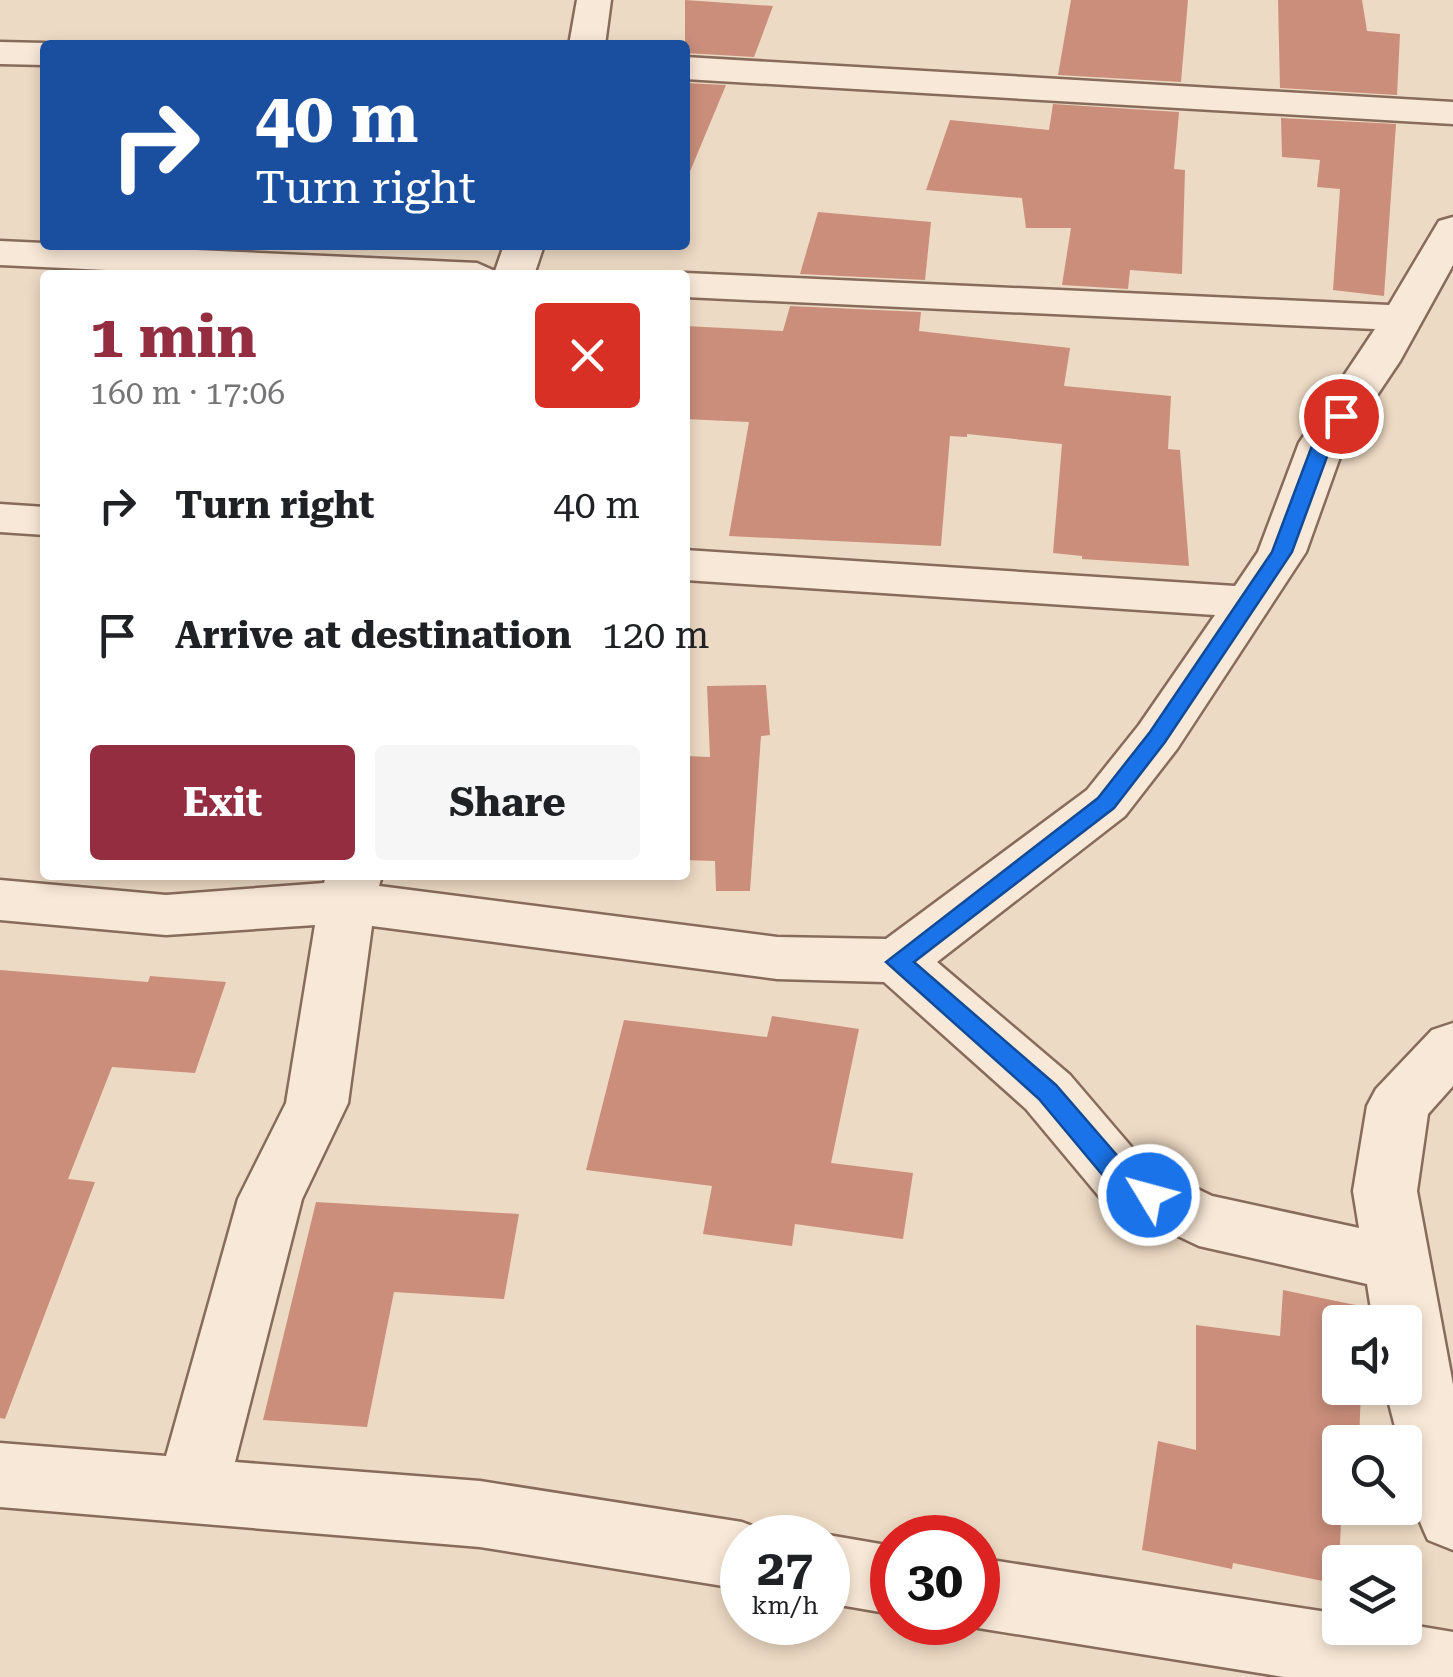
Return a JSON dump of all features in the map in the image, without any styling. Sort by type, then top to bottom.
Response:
[{"type":"street","points":[[588,40],[594,0]]},
{"type":"street","points":[[0,53],[40,54]]},
{"type":"street","points":[[690,68],[1453,113]]},
{"type":"street","points":[[898,962],[1106,803],[1158,737],[1282,552],[1322,443],[1453,229]]},
{"type":"street","points":[[0,252],[374,270]]},
{"type":"street","points":[[690,284],[1402,318]]},
{"type":"street","points":[[0,518],[40,521]]},
{"type":"street","points":[[690,565],[1248,602]]},
{"type":"street","points":[[192,1491],[270,1200],[316,1103],[350,889]]},
{"type":"street","points":[[0,900],[166,916],[350,889],[777,958],[898,962],[1048,1092],[1124,1182],[1198,1220],[1396,1263]]},
{"type":"street","points":[[1453,1046],[1398,1106],[1385,1191],[1413,1363],[1453,1518]]},
{"type":"street","points":[[0,1476],[480,1514],[720,1552]]},
{"type":"street","points":[[1000,1596],[1453,1668]]},
{"type":"building","points":[[685,0],[773,6],[754,57],[690,53],[690,40],[685,40]]},
{"type":"building","points":[[1071,0],[1188,0],[1181,82],[1058,75]]},
{"type":"building","points":[[1278,0],[1362,0],[1367,31],[1400,34],[1397,95],[1280,88]]},
{"type":"building","points":[[690,83],[726,85],[690,171]]},
{"type":"building","points":[[1053,104],[1179,112],[1174,169],[1185,170],[1182,274],[1130,270],[1128,289],[1062,285],[1071,228],[1026,228],[1022,198],[926,190],[950,120],[1049,130]]},
{"type":"building","points":[[1281,118],[1396,124],[1384,296],[1333,290],[1340,189],[1317,187],[1320,160],[1282,157]]},
{"type":"building","points":[[818,212],[931,222],[925,280],[800,274]]},
{"type":"building","points":[[790,306],[921,312],[919,331],[1070,348],[1064,386],[1171,396],[1168,449],[1180,450],[1189,566],[1082,559],[1053,553],[1062,444],[967,434],[950,436],[941,546],[729,536],[749,422],[690,419],[690,326],[783,331]]},
{"type":"building","points":[[766,685],[770,735],[761,736],[750,891],[716,891],[715,861],[690,860],[690,756],[710,757],[707,686]]},
{"type":"building","points":[[0,970],[148,982],[150,976],[226,982],[195,1073],[112,1067],[68,1179],[95,1182],[5,1419],[0,1418]]},
{"type":"building","points":[[772,1016],[859,1029],[831,1163],[913,1173],[903,1239],[795,1224],[792,1246],[703,1234],[712,1186],[586,1170],[624,1020],[767,1037]]},
{"type":"building","points":[[316,1202],[519,1214],[504,1299],[394,1292],[367,1427],[263,1420]]},
{"type":"building","points":[[1283,1290],[1355,1305],[1322,1305],[1322,1405],[1360,1405],[1360,1425],[1322,1425],[1322,1525],[1341,1525],[1340,1545],[1322,1545],[1322,1581],[1233,1563],[1232,1569],[1142,1550],[1158,1441],[1196,1450],[1196,1325],[1280,1336]]},
{"type":"route","points":[[1149,1195],[1124,1182],[1048,1092],[898,962],[1106,803],[1158,737],[1282,552],[1322,443],[1341,416]]}]
